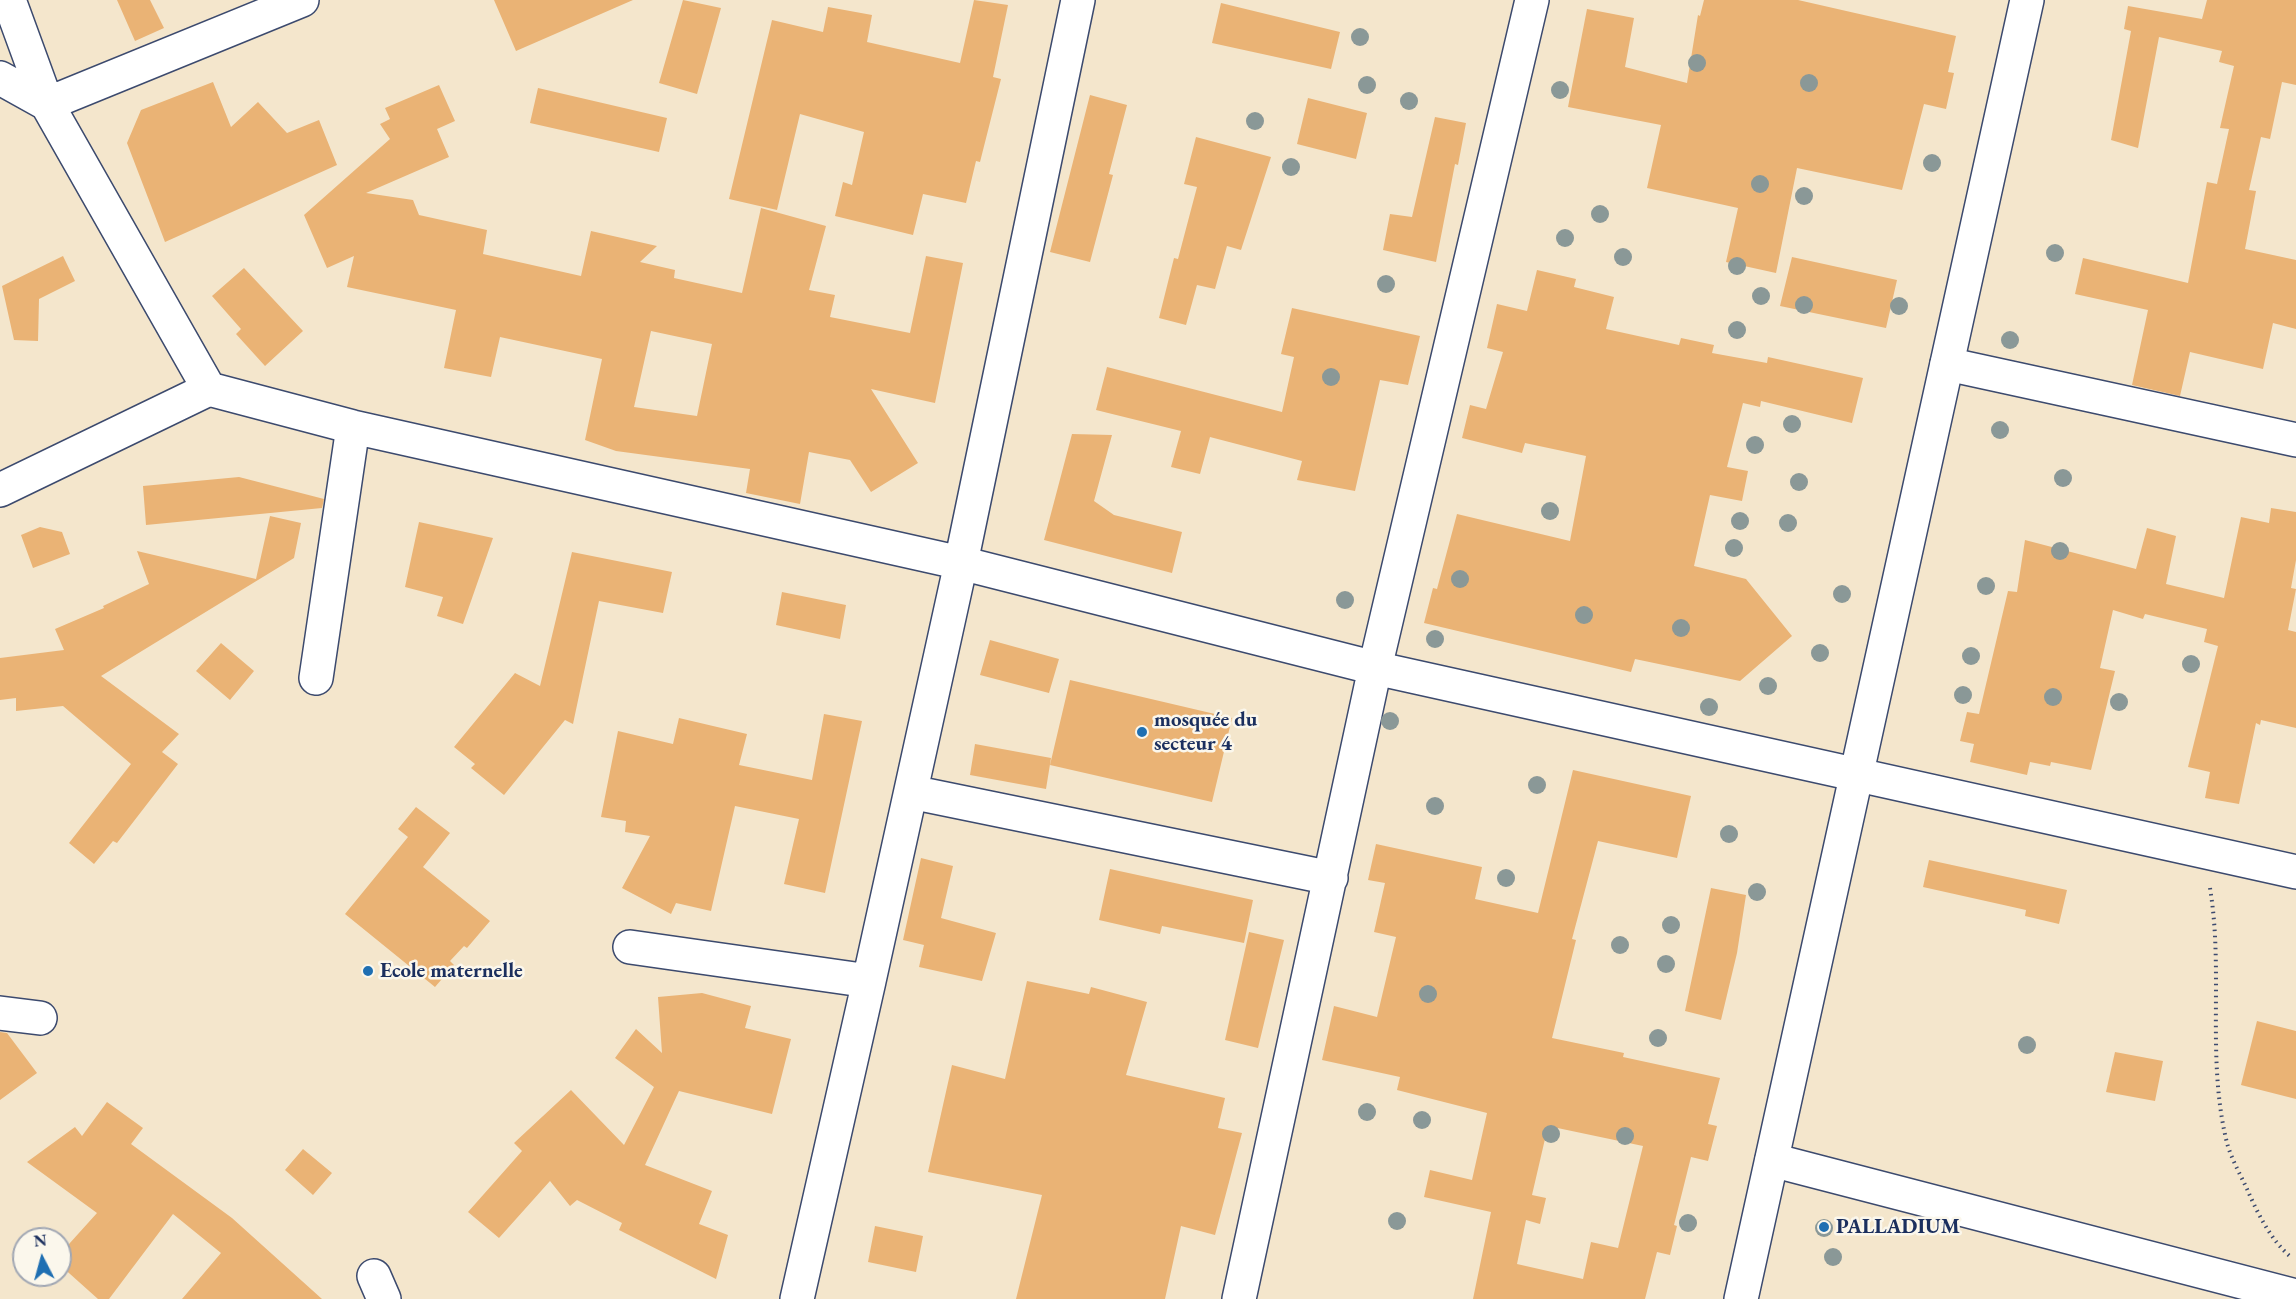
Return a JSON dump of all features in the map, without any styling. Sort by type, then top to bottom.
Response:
[{"type":"street","points":[[9,0],[47,104],[209,389]]},
{"type":"street","points":[[47,104],[302,0]]},
{"type":"street","points":[[797,1299],[961,564],[1078,0]]},
{"type":"street","points":[[1239,1299],[1375,668],[1532,0]]},
{"type":"street","points":[[1741,1299],[2027,0]]},
{"type":"street","points":[[0,78],[47,104]]},
{"type":"street","points":[[1947,364],[2296,440]]},
{"type":"street","points":[[0,490],[209,389],[353,427],[961,564],[1375,668],[1856,777],[2296,872]]},
{"type":"street","points":[[316,678],[353,427]]},
{"type":"street","points":[[911,792],[1331,878]]},
{"type":"street","points":[[630,947],[869,981]]},
{"type":"street","points":[[0,1013],[40,1018]]},
{"type":"street","points":[[1772,1160],[2296,1296]]},
{"type":"path","points":[[2205,853],[2216,927],[2214,1055],[2228,1145],[2254,1206],[2282,1250],[2296,1262]]},
{"type":"building","points":[[117,0],[150,0],[164,28],[135,41]]},
{"type":"building","points":[[494,0],[633,0],[516,51]]},
{"type":"building","points":[[683,0],[721,8],[697,94],[659,83]]},
{"type":"building","points":[[974,0],[1008,5],[993,77],[1001,79],[980,162],[976,161],[966,203],[923,194],[913,235],[835,216],[843,182],[852,185],[864,132],[800,114],[777,210],[729,199],[772,20],[823,32],[828,7],[872,15],[867,42],[960,63]]},
{"type":"building","points":[[1704,0],[1798,0],[1956,36],[1948,72],[1954,73],[1946,109],[1924,104],[1902,190],[1797,168],[1776,273],[1726,262],[1738,208],[1647,188],[1661,125],[1568,107],[1587,9],[1634,18],[1625,67],[1687,83],[1698,15],[1700,16]]},
{"type":"building","points":[[2207,0],[2296,0],[2296,85],[2282,82],[2270,139],[2261,137],[2249,190],[2256,191],[2245,249],[2296,260],[2296,329],[2273,323],[2263,369],[2190,352],[2180,396],[2132,385],[2148,310],[2075,294],[2083,258],[2188,283],[2207,182],[2217,184],[2229,129],[2220,128],[2234,66],[2219,62],[2222,51],[2159,37],[2138,148],[2111,140],[2131,31],[2124,29],[2128,6],[2202,19]]},
{"type":"building","points":[[1221,3],[1340,32],[1331,69],[1212,43]]},
{"type":"building","points":[[213,82],[231,127],[258,102],[287,133],[319,120],[337,165],[165,242],[127,143],[141,110]]},
{"type":"building","points":[[439,85],[455,121],[437,129],[449,157],[366,193],[413,200],[419,215],[487,230],[483,254],[581,276],[591,231],[657,246],[640,262],[675,270],[674,278],[742,293],[761,208],[826,226],[809,290],[835,295],[830,317],[910,333],[926,256],[963,263],[935,403],[871,389],[918,463],[871,492],[850,460],[809,452],[800,504],[746,493],[750,469],[616,451],[585,440],[602,359],[500,337],[491,377],[444,368],[456,310],[347,287],[354,256],[327,268],[304,215],[390,139],[380,124],[390,119],[385,108]],"holes":[[[651,331],[712,344],[697,416],[634,407]]]},
{"type":"building","points":[[538,88],[667,118],[659,152],[530,123]]},
{"type":"building","points":[[1090,95],[1127,105],[1109,174],[1113,175],[1090,262],[1050,252]]},
{"type":"building","points":[[1308,98],[1367,113],[1356,159],[1297,144]]},
{"type":"building","points":[[1435,117],[1466,123],[1458,165],[1455,164],[1436,262],[1383,250],[1390,214],[1412,217]]},
{"type":"building","points":[[1196,137],[1271,157],[1241,250],[1227,246],[1215,289],[1197,285],[1186,325],[1159,318],[1174,258],[1178,259],[1197,187],[1184,184]]},
{"type":"building","points":[[63,256],[75,281],[39,299],[38,341],[14,340],[2,286]]},
{"type":"building","points":[[1792,257],[1897,280],[1886,328],[1780,306]]},
{"type":"building","points":[[244,268],[303,331],[265,366],[236,334],[241,329],[212,296]]},
{"type":"building","points":[[1537,270],[1576,279],[1574,287],[1614,297],[1606,329],[1679,345],[1681,338],[1714,345],[1712,353],[1767,363],[1768,357],[1863,378],[1852,423],[1761,401],[1760,407],[1743,403],[1727,467],[1748,471],[1742,501],[1710,495],[1694,566],[1746,579],[1792,636],[1740,681],[1635,659],[1631,672],[1424,623],[1433,588],[1437,589],[1457,514],[1570,541],[1586,456],[1525,443],[1522,453],[1462,438],[1470,405],[1486,409],[1503,352],[1487,348],[1497,304],[1527,311]]},
{"type":"building","points":[[1292,308],[1420,336],[1408,385],[1380,380],[1355,491],[1297,480],[1302,461],[1210,437],[1200,474],[1171,467],[1181,431],[1096,410],[1107,367],[1282,412],[1294,357],[1281,354]]},
{"type":"building","points":[[1072,434],[1112,435],[1094,501],[1114,515],[1182,532],[1172,573],[1044,540]]},
{"type":"building","points":[[239,477],[324,499],[322,508],[146,525],[143,486]]},
{"type":"building","points":[[2271,508],[2296,512],[2296,560],[2291,588],[2296,589],[2288,630],[2296,632],[2296,728],[2261,720],[2260,725],[2256,723],[2239,804],[2205,798],[2210,772],[2188,767],[2218,646],[2204,642],[2207,629],[2145,614],[2143,619],[2113,610],[2100,668],[2115,671],[2091,770],[2051,762],[2050,766],[2030,762],[2027,775],[1970,762],[1974,744],[1960,741],[1967,712],[1979,714],[2008,591],[2017,592],[2025,540],[2136,569],[2147,528],[2176,536],[2166,584],[2224,598],[2241,517],[2269,523]]},
{"type":"building","points":[[270,516],[301,523],[294,558],[101,676],[179,734],[162,752],[178,764],[117,843],[113,841],[94,864],[69,843],[131,764],[63,706],[16,711],[16,698],[0,700],[0,658],[64,650],[55,629],[104,608],[103,606],[149,584],[137,551],[256,579]]},
{"type":"building","points":[[419,522],[493,538],[463,624],[437,616],[443,597],[405,587]]},
{"type":"building","points":[[40,527],[62,532],[70,554],[33,568],[21,535]]},
{"type":"building","points":[[572,552],[672,572],[663,613],[599,601],[573,724],[565,720],[504,795],[471,768],[475,764],[454,747],[515,673],[540,686]]},
{"type":"building","points":[[782,592],[846,605],[840,639],[776,625]]},
{"type":"building","points":[[990,640],[1059,659],[1049,693],[980,675]]},
{"type":"building","points":[[221,643],[254,671],[230,700],[196,671]]},
{"type":"building","points":[[1070,680],[1232,718],[1212,802],[1050,765]]},
{"type":"building","points":[[824,714],[862,721],[825,893],[784,884],[799,819],[735,806],[711,911],[676,903],[671,914],[622,888],[650,836],[625,832],[626,821],[601,817],[618,731],[673,744],[679,718],[747,734],[739,765],[812,780]]},
{"type":"building","points":[[975,744],[1051,758],[1046,789],[970,775]]},
{"type":"building","points":[[1573,770],[1691,796],[1677,858],[1598,841],[1572,939],[1576,940],[1552,1038],[1624,1053],[1623,1057],[1720,1078],[1708,1124],[1717,1126],[1708,1161],[1691,1157],[1674,1225],[1677,1226],[1670,1255],[1657,1252],[1645,1299],[1473,1299],[1491,1212],[1424,1197],[1430,1170],[1472,1180],[1487,1113],[1397,1090],[1400,1077],[1322,1060],[1334,1006],[1377,1017],[1396,937],[1374,932],[1385,883],[1368,880],[1376,844],[1482,867],[1475,899],[1538,913]],"holes":[[[1548,1126],[1643,1146],[1618,1248],[1591,1242],[1583,1279],[1517,1264],[1526,1220],[1540,1224],[1546,1198],[1532,1195]]]},
{"type":"building","points":[[416,807],[450,833],[423,867],[490,921],[467,948],[464,946],[450,961],[454,965],[435,987],[345,914],[408,837],[398,829]]},
{"type":"building","points":[[921,858],[953,866],[941,918],[996,933],[982,981],[919,967],[924,945],[903,940]]},
{"type":"building","points":[[1929,860],[2067,890],[2059,924],[2025,916],[2026,910],[1923,887]]},
{"type":"building","points":[[1110,869],[1253,900],[1244,943],[1162,926],[1160,934],[1099,920]]},
{"type":"building","points":[[1711,888],[1746,895],[1737,953],[1721,1020],[1685,1011]]},
{"type":"building","points":[[1249,932],[1284,940],[1258,1048],[1225,1040]]},
{"type":"building","points":[[1027,981],[1089,994],[1091,987],[1147,1002],[1126,1075],[1225,1098],[1218,1128],[1242,1133],[1215,1235],[1181,1226],[1165,1299],[1016,1299],[1042,1195],[928,1172],[952,1065],[1005,1079]]},
{"type":"building","points":[[702,993],[751,1006],[745,1028],[791,1039],[772,1114],[679,1091],[645,1165],[712,1191],[699,1224],[728,1235],[716,1279],[619,1230],[622,1223],[577,1200],[570,1206],[550,1181],[499,1238],[468,1212],[522,1151],[514,1143],[571,1090],[624,1145],[654,1087],[615,1058],[636,1029],[662,1053],[658,997]]},
{"type":"building","points":[[2257,1021],[2296,1031],[2296,1099],[2241,1085]]},
{"type":"building","points":[[0,1032],[7,1033],[37,1073],[0,1100]]},
{"type":"building","points":[[2115,1052],[2163,1061],[2155,1101],[2106,1092]]},
{"type":"building","points":[[107,1102],[143,1128],[131,1144],[232,1218],[322,1299],[182,1299],[221,1253],[173,1214],[109,1299],[98,1299],[72,1276],[72,1241],[97,1213],[27,1162],[75,1127],[82,1136]]},
{"type":"building","points":[[303,1149],[332,1173],[313,1195],[285,1170]]},
{"type":"building","points":[[875,1226],[923,1236],[916,1272],[868,1262]]},
{"type":"place","name":"mosquée du secteur 4","points":[[1142,732]]},
{"type":"place","name":"Ecole maternelle","points":[[368,971]]},
{"type":"place","name":"PALLADIUM","points":[[1824,1227]]}]
